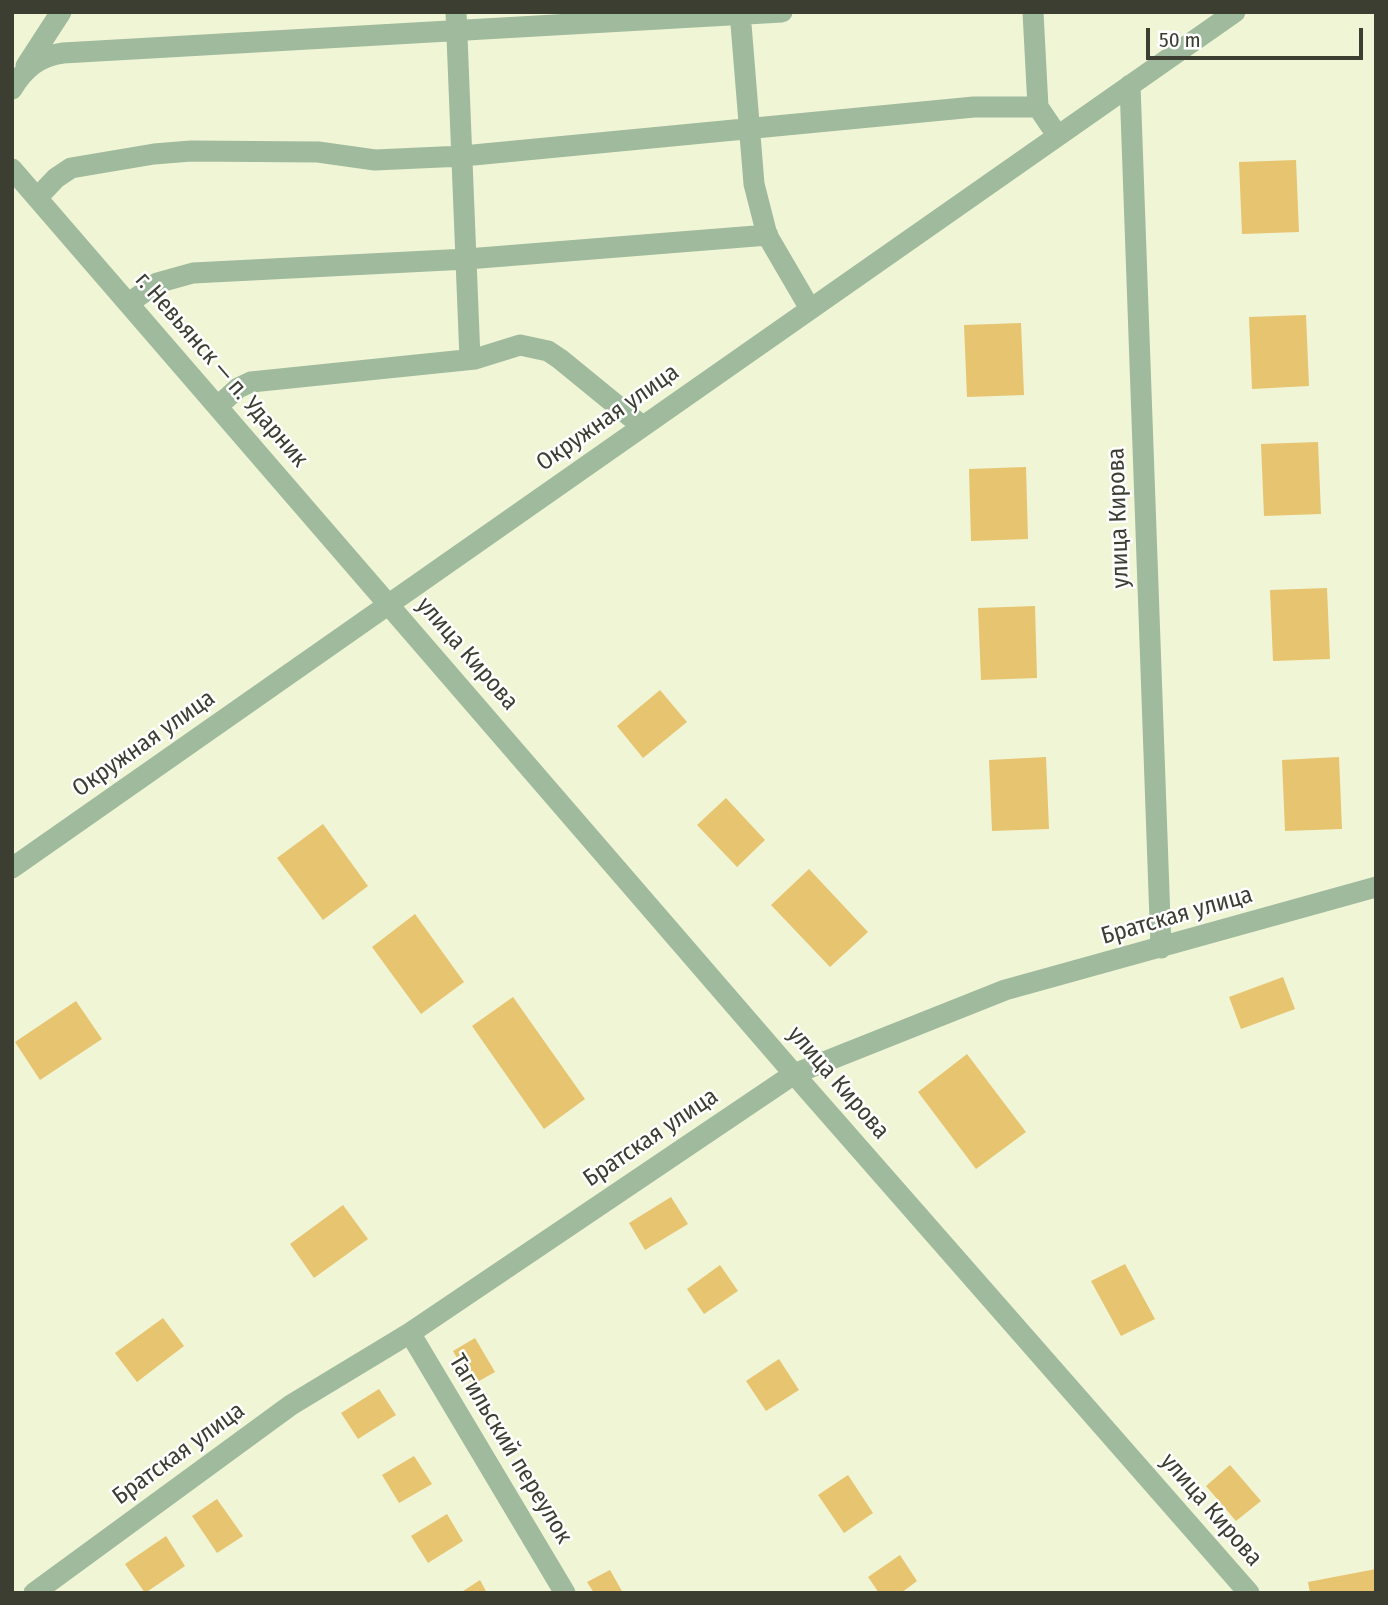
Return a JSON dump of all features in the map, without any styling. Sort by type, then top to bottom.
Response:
[{"type":"street","points":[[16,82],[61,12]]},
{"type":"street","points":[[16,82],[40,59],[63,52],[457,22],[782,12]]},
{"type":"street","points":[[1033,12],[1038,107],[1057,135]]},
{"type":"street","name":"Окружная улица","points":[[12,868],[390,605],[809,307],[1236,12]]},
{"type":"street","points":[[740,14],[754,184],[768,235],[809,307]]},
{"type":"street","points":[[457,22],[470,359]]},
{"type":"street","name":"улица Кирова","points":[[1130,85],[1161,948]]},
{"type":"street","points":[[37,198],[56,178],[71,168],[154,154],[191,151],[318,152],[376,160],[463,156],[974,107],[1038,107]]},
{"type":"street","name":"г. Невьянск — п. Ударник","points":[[12,169],[390,605]]},
{"type":"street","points":[[129,303],[157,284],[193,273],[467,259],[768,235]]},
{"type":"street","points":[[218,406],[238,388],[251,382],[470,359],[520,345],[548,351],[583,375],[642,426]]},
{"type":"street","name":"улица Кирова","points":[[390,605],[794,1073],[1249,1593]]},
{"type":"street","name":"Братская улица","points":[[34,1593],[291,1405],[410,1333],[794,1073],[1005,990],[1376,887]]},
{"type":"street","name":"Тагильский переулок","points":[[410,1333],[565,1593]]},
{"type":"building","points":[[1296,160],[1299,232],[1242,234],[1239,162]]},
{"type":"building","points":[[1306,315],[1309,386],[1252,389],[1249,317]]},
{"type":"building","points":[[1021,323],[1024,395],[967,397],[964,325]]},
{"type":"building","points":[[1318,442],[1321,514],[1264,516],[1261,444]]},
{"type":"building","points":[[1026,467],[1028,539],[971,541],[969,469]]},
{"type":"building","points":[[1327,588],[1330,659],[1273,661],[1270,590]]},
{"type":"building","points":[[1035,606],[1037,678],[981,680],[978,608]]},
{"type":"building","points":[[660,690],[687,722],[643,758],[617,726]]},
{"type":"building","points":[[1046,757],[1049,829],[992,831],[989,760]]},
{"type":"building","points":[[1339,757],[1342,829],[1285,831],[1282,760]]},
{"type":"building","points":[[726,798],[765,840],[737,867],[697,825]]},
{"type":"building","points":[[323,824],[368,886],[323,920],[277,858]]},
{"type":"building","points":[[809,869],[868,932],[830,967],[771,905]]},
{"type":"building","points":[[415,914],[464,982],[421,1014],[372,947]]},
{"type":"building","points":[[1283,977],[1295,1009],[1241,1029],[1229,997]]},
{"type":"building","points":[[513,997],[585,1099],[544,1129],[472,1026]]},
{"type":"building","points":[[76,1001],[102,1039],[40,1080],[15,1042]]},
{"type":"building","points":[[967,1054],[1026,1132],[976,1169],[918,1092]]},
{"type":"building","points":[[671,1197],[688,1224],[645,1250],[629,1223]]},
{"type":"building","points":[[343,1205],[368,1239],[314,1278],[290,1244]]},
{"type":"building","points":[[1125,1264],[1155,1319],[1121,1336],[1091,1281]]},
{"type":"building","points":[[720,1265],[738,1291],[704,1314],[687,1289]]},
{"type":"building","points":[[163,1318],[184,1346],[137,1382],[115,1353]]},
{"type":"building","points":[[475,1338],[495,1372],[472,1385],[453,1351]]},
{"type":"building","points":[[779,1359],[799,1390],[766,1411],[746,1381]]},
{"type":"building","points":[[379,1389],[396,1415],[358,1439],[341,1413]]},
{"type":"building","points":[[414,1456],[432,1484],[399,1503],[382,1475]]},
{"type":"building","points":[[1230,1465],[1261,1501],[1236,1521],[1206,1486]]},
{"type":"building","points":[[848,1475],[873,1513],[844,1533],[818,1495]]},
{"type":"building","points":[[217,1499],[243,1536],[217,1553],[192,1516]]},
{"type":"building","points":[[447,1514],[463,1541],[428,1563],[411,1536]]},
{"type":"building","points":[[166,1536],[185,1566],[145,1593],[125,1564]]},
{"type":"building","points":[[900,1555],[917,1581],[901,1593],[879,1593],[868,1577]]},
{"type":"building","points":[[1376,1569],[1376,1593],[1310,1593],[1308,1582]]},
{"type":"building","points":[[610,1570],[623,1593],[594,1593],[587,1582]]},
{"type":"building","points":[[480,1580],[487,1593],[460,1593]]}]
